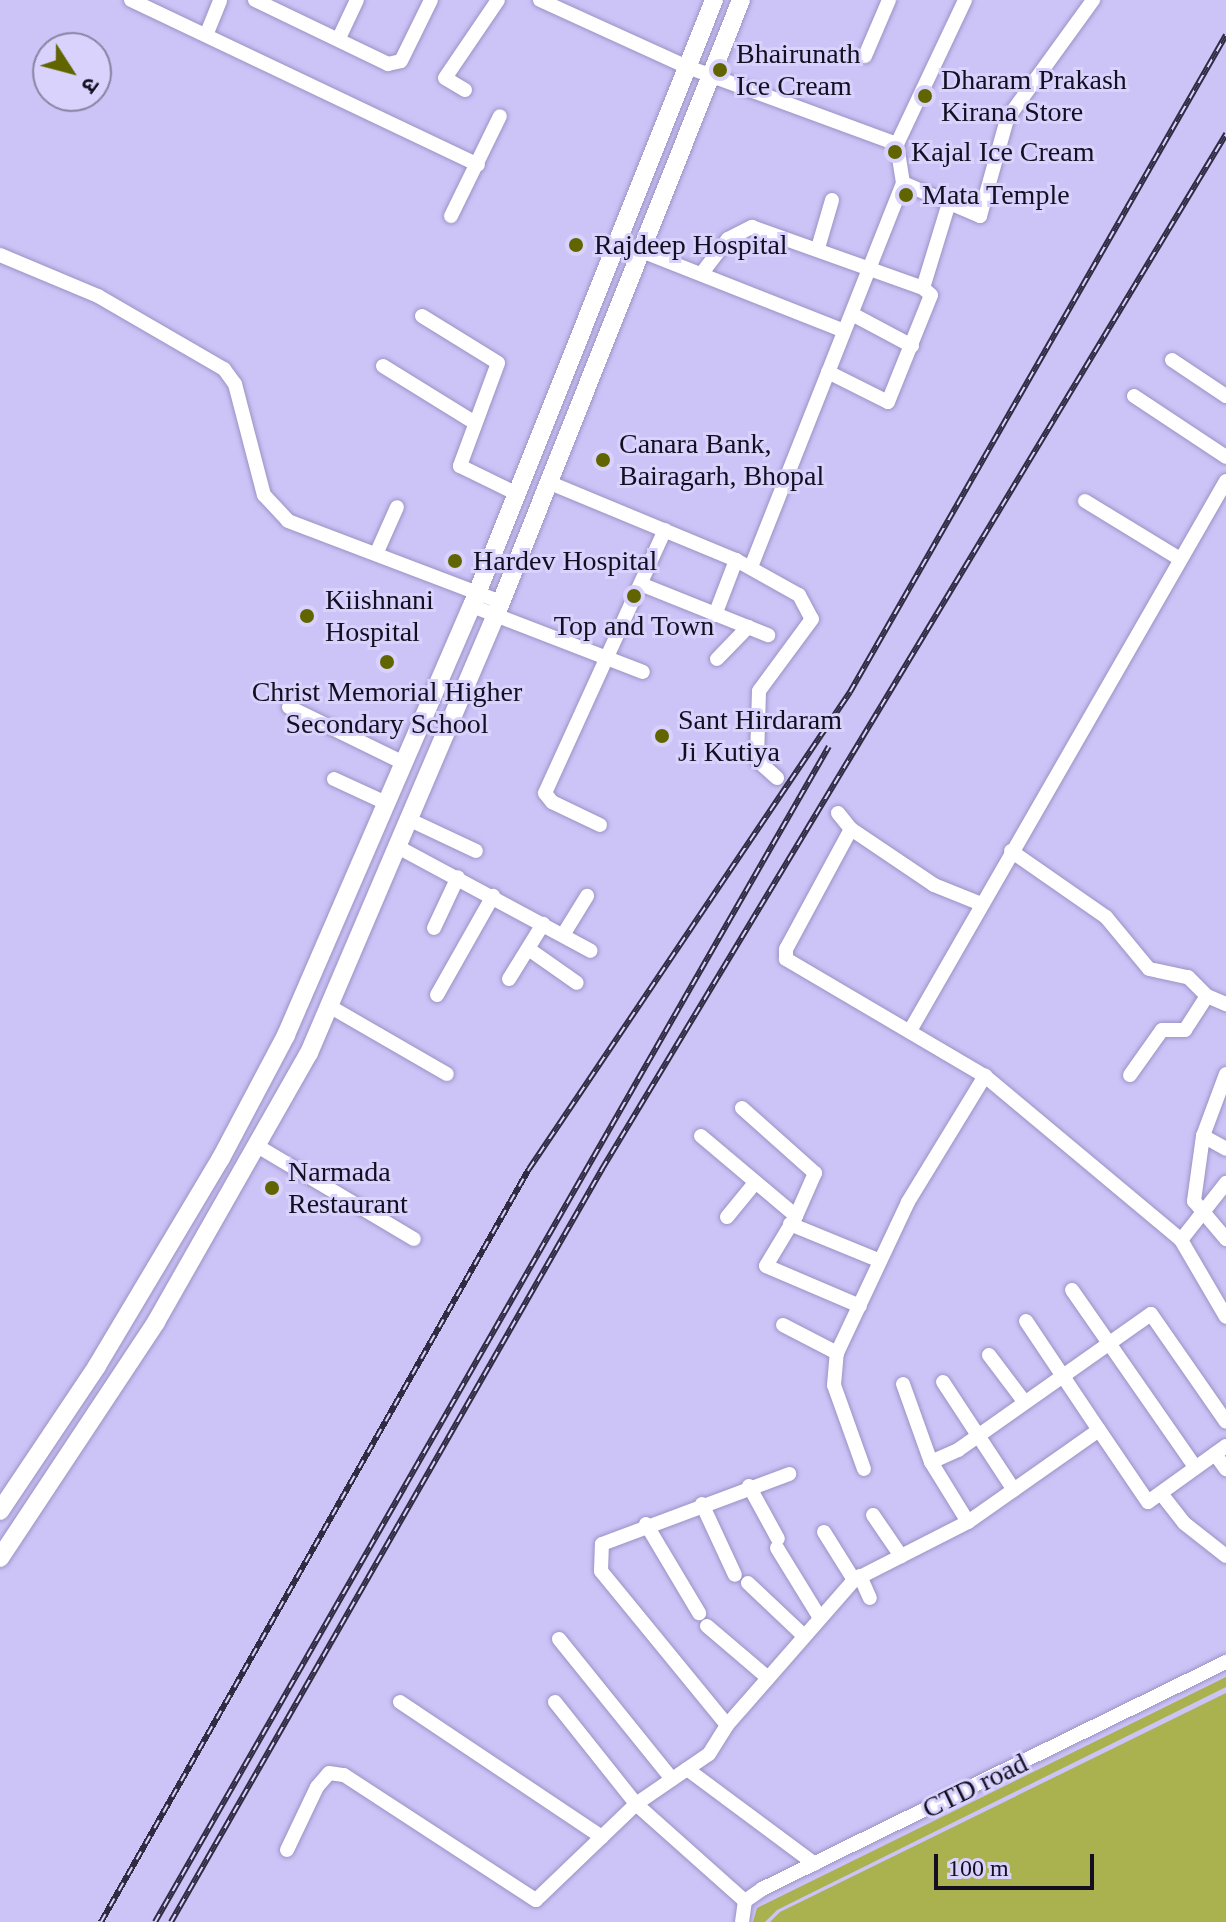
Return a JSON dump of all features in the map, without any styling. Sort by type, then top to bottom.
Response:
[{"type":"main road","points":[[0,1511],[97,1366],[221,1158],[286,1035],[475,599],[685,66],[714,0]]},
{"type":"main road","points":[[0,1558],[156,1322],[259,1147],[329,1006],[550,483],[639,250],[741,0]]},
{"type":"street","points":[[131,0],[207,33],[478,165]]},
{"type":"street","points":[[207,33],[220,0]]},
{"type":"street","points":[[255,0],[290,6],[339,38],[388,64],[401,61],[431,0]]},
{"type":"street","points":[[339,38],[357,0]]},
{"type":"street","points":[[465,90],[445,78],[498,0]]},
{"type":"street","points":[[540,0],[685,66],[897,144]]},
{"type":"street","points":[[865,56],[889,0]]},
{"type":"street","points":[[751,567],[842,330],[852,314],[903,183],[897,144],[965,0]]},
{"type":"street","points":[[903,183],[980,216],[1007,119],[1093,0]]},
{"type":"street","points":[[451,216],[500,116]]},
{"type":"street","points":[[818,248],[832,200]]},
{"type":"street","points":[[923,288],[949,203]]},
{"type":"street","points":[[702,273],[728,239],[752,227],[872,265],[923,288],[931,295],[888,402],[828,372]]},
{"type":"street","points":[[639,250],[842,330]]},
{"type":"street","points":[[0,255],[98,296],[224,369],[235,384],[264,495],[275,508],[308,532],[377,552],[475,599],[643,672]]},
{"type":"street","points":[[852,314],[912,346]]},
{"type":"street","points":[[422,316],[498,363],[472,421],[460,466],[515,493]]},
{"type":"street","points":[[1172,360],[1226,396]]},
{"type":"street","points":[[383,366],[472,421]]},
{"type":"street","points":[[1134,396],[1226,457]]},
{"type":"street","points":[[911,1029],[1226,481]]},
{"type":"street","points":[[550,483],[736,560],[799,595],[812,619],[759,691],[757,760],[777,778]]},
{"type":"street","points":[[1085,501],[1180,559]]},
{"type":"street","points":[[377,552],[397,507]]},
{"type":"street","points":[[600,825],[552,802],[545,793],[643,585],[665,530]]},
{"type":"street","points":[[715,615],[736,560]]},
{"type":"street","points":[[643,585],[768,635]]},
{"type":"street","points":[[717,659],[748,627]]},
{"type":"street","points":[[289,707],[404,763]]},
{"type":"street","points":[[334,779],[386,803]]},
{"type":"street","points":[[838,813],[851,829],[934,885],[981,904]]},
{"type":"street","points":[[408,819],[476,851]]},
{"type":"street","points":[[851,829],[786,949],[786,959],[911,1029],[985,1076],[1181,1240],[1226,1317]]},
{"type":"street","points":[[396,846],[591,951]]},
{"type":"street","points":[[1011,851],[1106,917],[1149,969],[1188,977],[1207,996],[1226,1004]]},
{"type":"street","points":[[434,928],[458,877]]},
{"type":"street","points":[[437,995],[493,896]]},
{"type":"street","points":[[563,935],[587,896]]},
{"type":"street","points":[[509,979],[530,950],[543,924]]},
{"type":"street","points":[[530,950],[577,983]]},
{"type":"street","points":[[1130,1075],[1162,1030],[1185,1030],[1207,996]]},
{"type":"street","points":[[329,1006],[447,1074]]},
{"type":"street","points":[[1226,1074],[1203,1136],[1194,1201],[1200,1214],[1226,1239]]},
{"type":"street","points":[[864,1469],[834,1385],[837,1353],[878,1260],[985,1076]]},
{"type":"street","points":[[742,1108],[815,1173],[793,1220],[766,1266],[860,1306]]},
{"type":"street","points":[[701,1136],[793,1220],[878,1260]]},
{"type":"street","points":[[1203,1136],[1226,1149]]},
{"type":"street","points":[[259,1147],[414,1239]]},
{"type":"street","points":[[1181,1240],[1226,1183]]},
{"type":"street","points":[[727,1217],[754,1184]]},
{"type":"street","points":[[1072,1290],[1195,1467]]},
{"type":"street","points":[[931,1462],[980,1435],[1023,1400],[1151,1314],[1226,1422]]},
{"type":"street","points":[[1026,1321],[1148,1502],[1163,1496],[1195,1467],[1220,1450],[1226,1469]]},
{"type":"street","points":[[783,1325],[837,1353]]},
{"type":"street","points":[[989,1355],[1023,1400]]},
{"type":"street","points":[[943,1382],[1014,1490]]},
{"type":"street","points":[[903,1384],[931,1462],[968,1522]]},
{"type":"street","points":[[287,1850],[317,1787],[329,1773],[344,1775],[536,1900],[636,1804],[709,1754],[727,1725],[857,1578],[968,1522],[1099,1430]]},
{"type":"street","points":[[727,1725],[601,1571],[602,1544],[646,1524],[789,1474]]},
{"type":"street","points":[[749,1486],[820,1618]]},
{"type":"street","points":[[1163,1496],[1184,1523],[1226,1556]]},
{"type":"street","points":[[702,1504],[742,1579],[804,1636]]},
{"type":"street","points":[[873,1515],[901,1556]]},
{"type":"street","points":[[646,1524],[703,1619],[768,1678]]},
{"type":"street","points":[[824,1532],[870,1598]]},
{"type":"street","points":[[559,1639],[672,1779]]},
{"type":"street","name":"CTD road","points":[[745,1901],[1226,1662]]},
{"type":"street","points":[[400,1702],[602,1837]]},
{"type":"street","points":[[555,1702],[636,1804],[745,1901],[742,1922]]},
{"type":"street","points":[[687,1769],[815,1864]]},
{"type":"green space","points":[[1226,1677],[1226,1687],[777,1910],[765,1922],[753,1922],[757,1908]]},
{"type":"green space","points":[[1226,1693],[1226,1922],[770,1922],[780,1912]]},
{"type":"railway","points":[[101,1922],[529,1169],[850,692],[1226,35]]},
{"type":"railway","points":[[171,1922],[602,1169],[1226,134]]},
{"type":"railway","points":[[155,1922],[829,746]]},
{"type":"place","name":"Bhairunath Ice Cream","points":[[720,70]]},
{"type":"place","name":"Dharam Prakash Kirana Store","points":[[925,96]]},
{"type":"place","name":"Kajal Ice Cream","points":[[895,152]]},
{"type":"place","name":"Mata Temple","points":[[906,195]]},
{"type":"place","name":"Rajdeep Hospital","points":[[576,245]]},
{"type":"place","name":"Canara Bank, Bairagarh, Bhopal","points":[[603,460]]},
{"type":"place","name":"Hardev Hospital","points":[[455,561]]},
{"type":"place","name":"Top and Town","points":[[634,596]]},
{"type":"place","name":"Kiishnani Hospital","points":[[307,616]]},
{"type":"place","name":"Christ Memorial Higher Secondary School","points":[[387,662]]},
{"type":"place","name":"Sant Hirdaram Ji Kutiya","points":[[662,736]]},
{"type":"place","name":"Narmada Restaurant","points":[[272,1188]]}]
